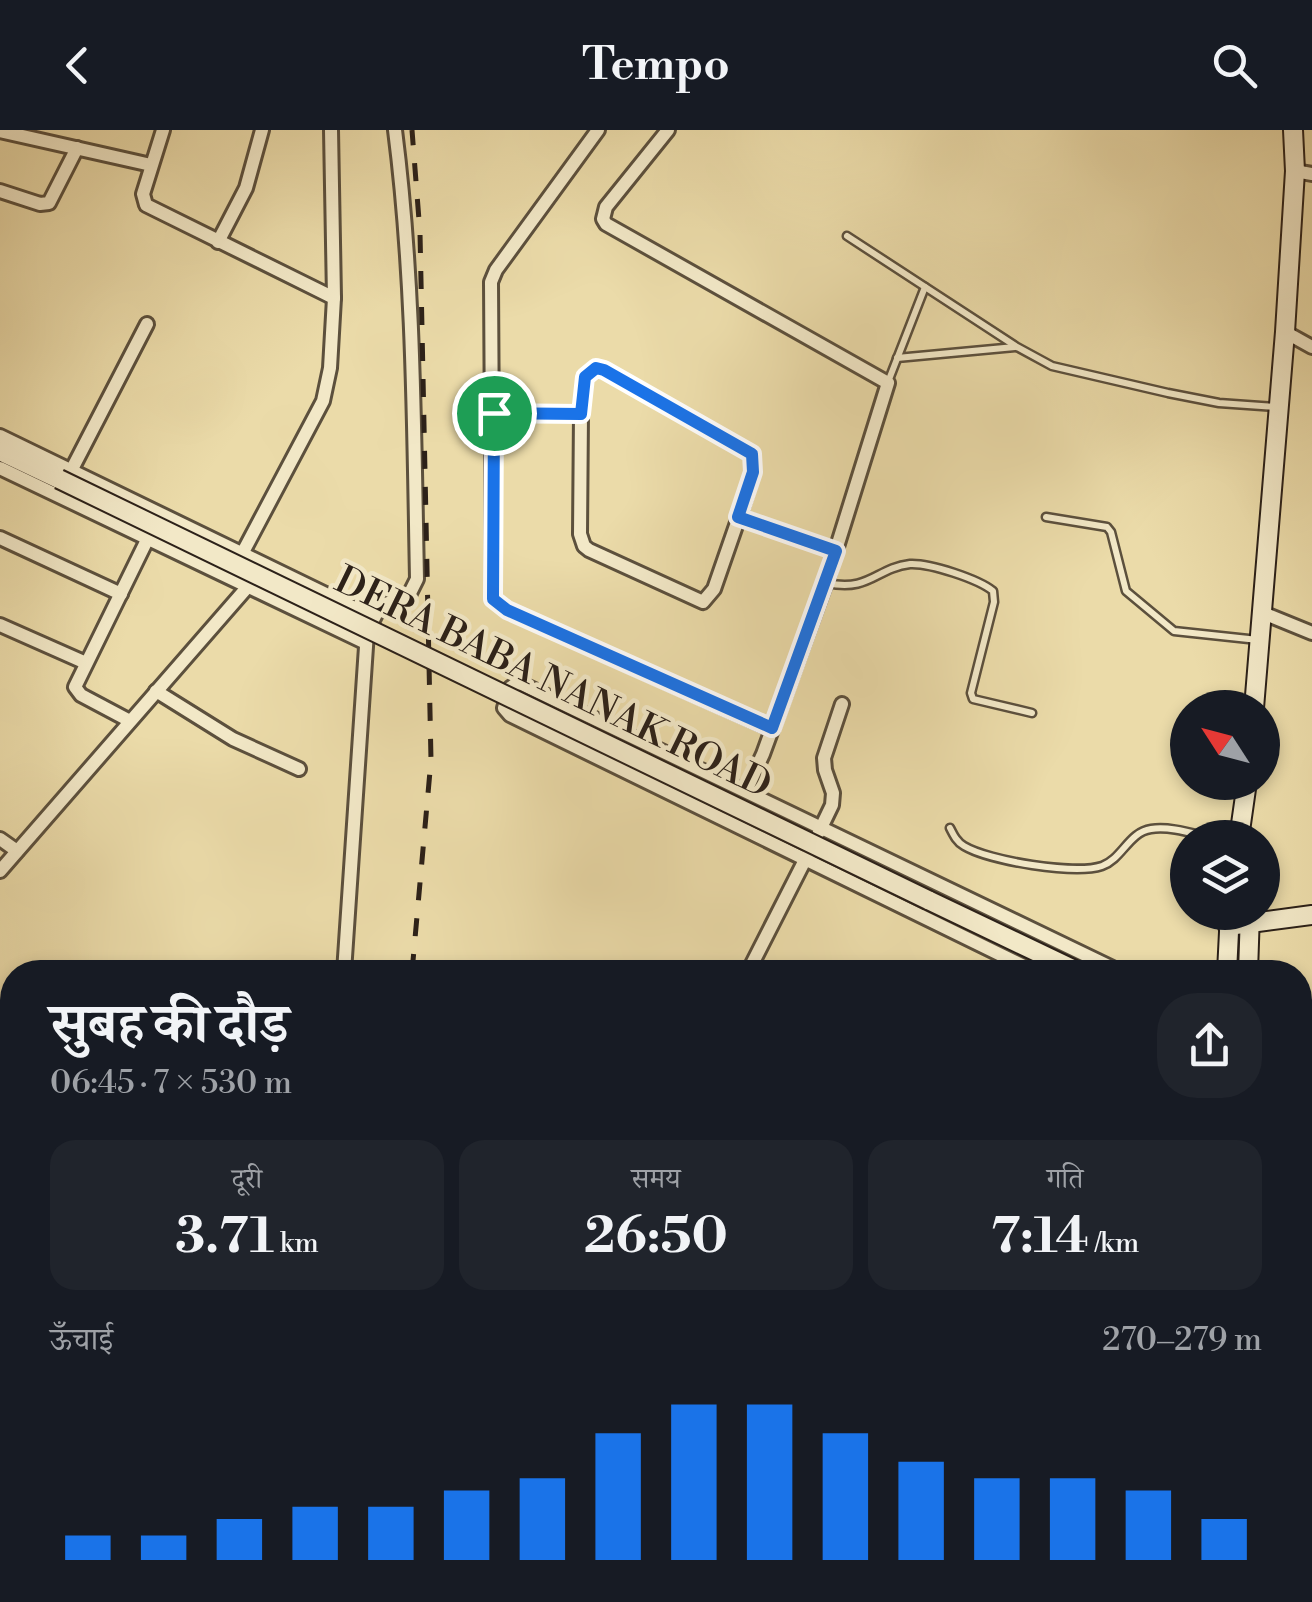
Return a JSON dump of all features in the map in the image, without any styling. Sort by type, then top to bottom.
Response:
[{"type":"main road","points":[[1256,690],[1278,407],[1303,172],[1293,130]]},
{"type":"main road","name":"DERA BABA NANAK ROAD","points":[[0,451],[1054,960]]},
{"type":"main road","points":[[1244,820],[1246,800]]},
{"type":"main road","points":[[1245,813],[1248,820]]},
{"type":"main road","points":[[1280,917],[1312,915]]},
{"type":"main road","points":[[1227,960],[1229,930]]},
{"type":"main road","points":[[1248,960],[1249,930]]},
{"type":"street","points":[[164,130],[142,194],[146,205],[334,298]]},
{"type":"street","points":[[218,242],[246,188],[262,130]]},
{"type":"street","points":[[242,554],[323,401],[330,368],[334,298],[331,130]]},
{"type":"street","points":[[345,960],[366,643],[373,616],[387,602],[409,596],[417,580],[415,446],[396,130]]},
{"type":"street","points":[[598,130],[493,276],[490,289],[494,413],[492,592],[498,604],[772,728]]},
{"type":"street","points":[[668,130],[606,207],[606,224],[888,383],[826,582],[746,791]]},
{"type":"street","points":[[0,131],[151,165]]},
{"type":"street","points":[[0,192],[49,204],[76,148]]},
{"type":"street","points":[[72,471],[146,324]]},
{"type":"street","points":[[1285,332],[1312,347]]},
{"type":"street","points":[[596,368],[604,370],[748,450],[754,462],[738,517],[714,589],[703,602],[584,546],[580,534],[585,377],[596,368]]},
{"type":"street","points":[[494,413],[581,414]]},
{"type":"street","points":[[0,436],[373,616]]},
{"type":"street","points":[[0,468],[366,643]]},
{"type":"street","points":[[738,517],[836,551]]},
{"type":"street","points":[[0,538],[121,594]]},
{"type":"street","points":[[130,721],[77,691],[75,682],[148,538]]},
{"type":"street","points":[[0,871],[266,566]]},
{"type":"street","points":[[1268,614],[1312,633]]},
{"type":"street","points":[[0,624],[86,663]]},
{"type":"street","points":[[1011,960],[510,714],[504,708],[510,688],[517,682],[522,684],[1095,960]]},
{"type":"street","points":[[156,692],[233,739],[298,768]]},
{"type":"street","points":[[754,960],[832,805],[824,758],[842,704]]},
{"type":"street","points":[[0,839],[17,851]]},
{"type":"lane","points":[[847,236],[1052,366],[1102,380],[1219,402],[1278,407]]},
{"type":"lane","points":[[888,383],[925,287]]},
{"type":"lane","points":[[897,358],[1017,347]]},
{"type":"lane","points":[[1046,517],[1107,527],[1126,591],[1144,602],[1167,627],[1260,640]]},
{"type":"lane","points":[[826,582],[856,586],[909,564],[983,584],[993,591],[994,602],[972,698],[1032,713]]},
{"type":"lane","points":[[950,828],[968,849],[998,858],[1071,868],[1100,867],[1149,829],[1170,832]]},
{"type":"railway","points":[[412,130],[420,233],[431,760],[413,960]]},
{"type":"route","points":[[596,368],[752,454],[753,472],[738,517],[836,551],[772,728],[507,610],[493,599],[494,413],[581,414],[582,384],[589,371],[596,368]]}]
